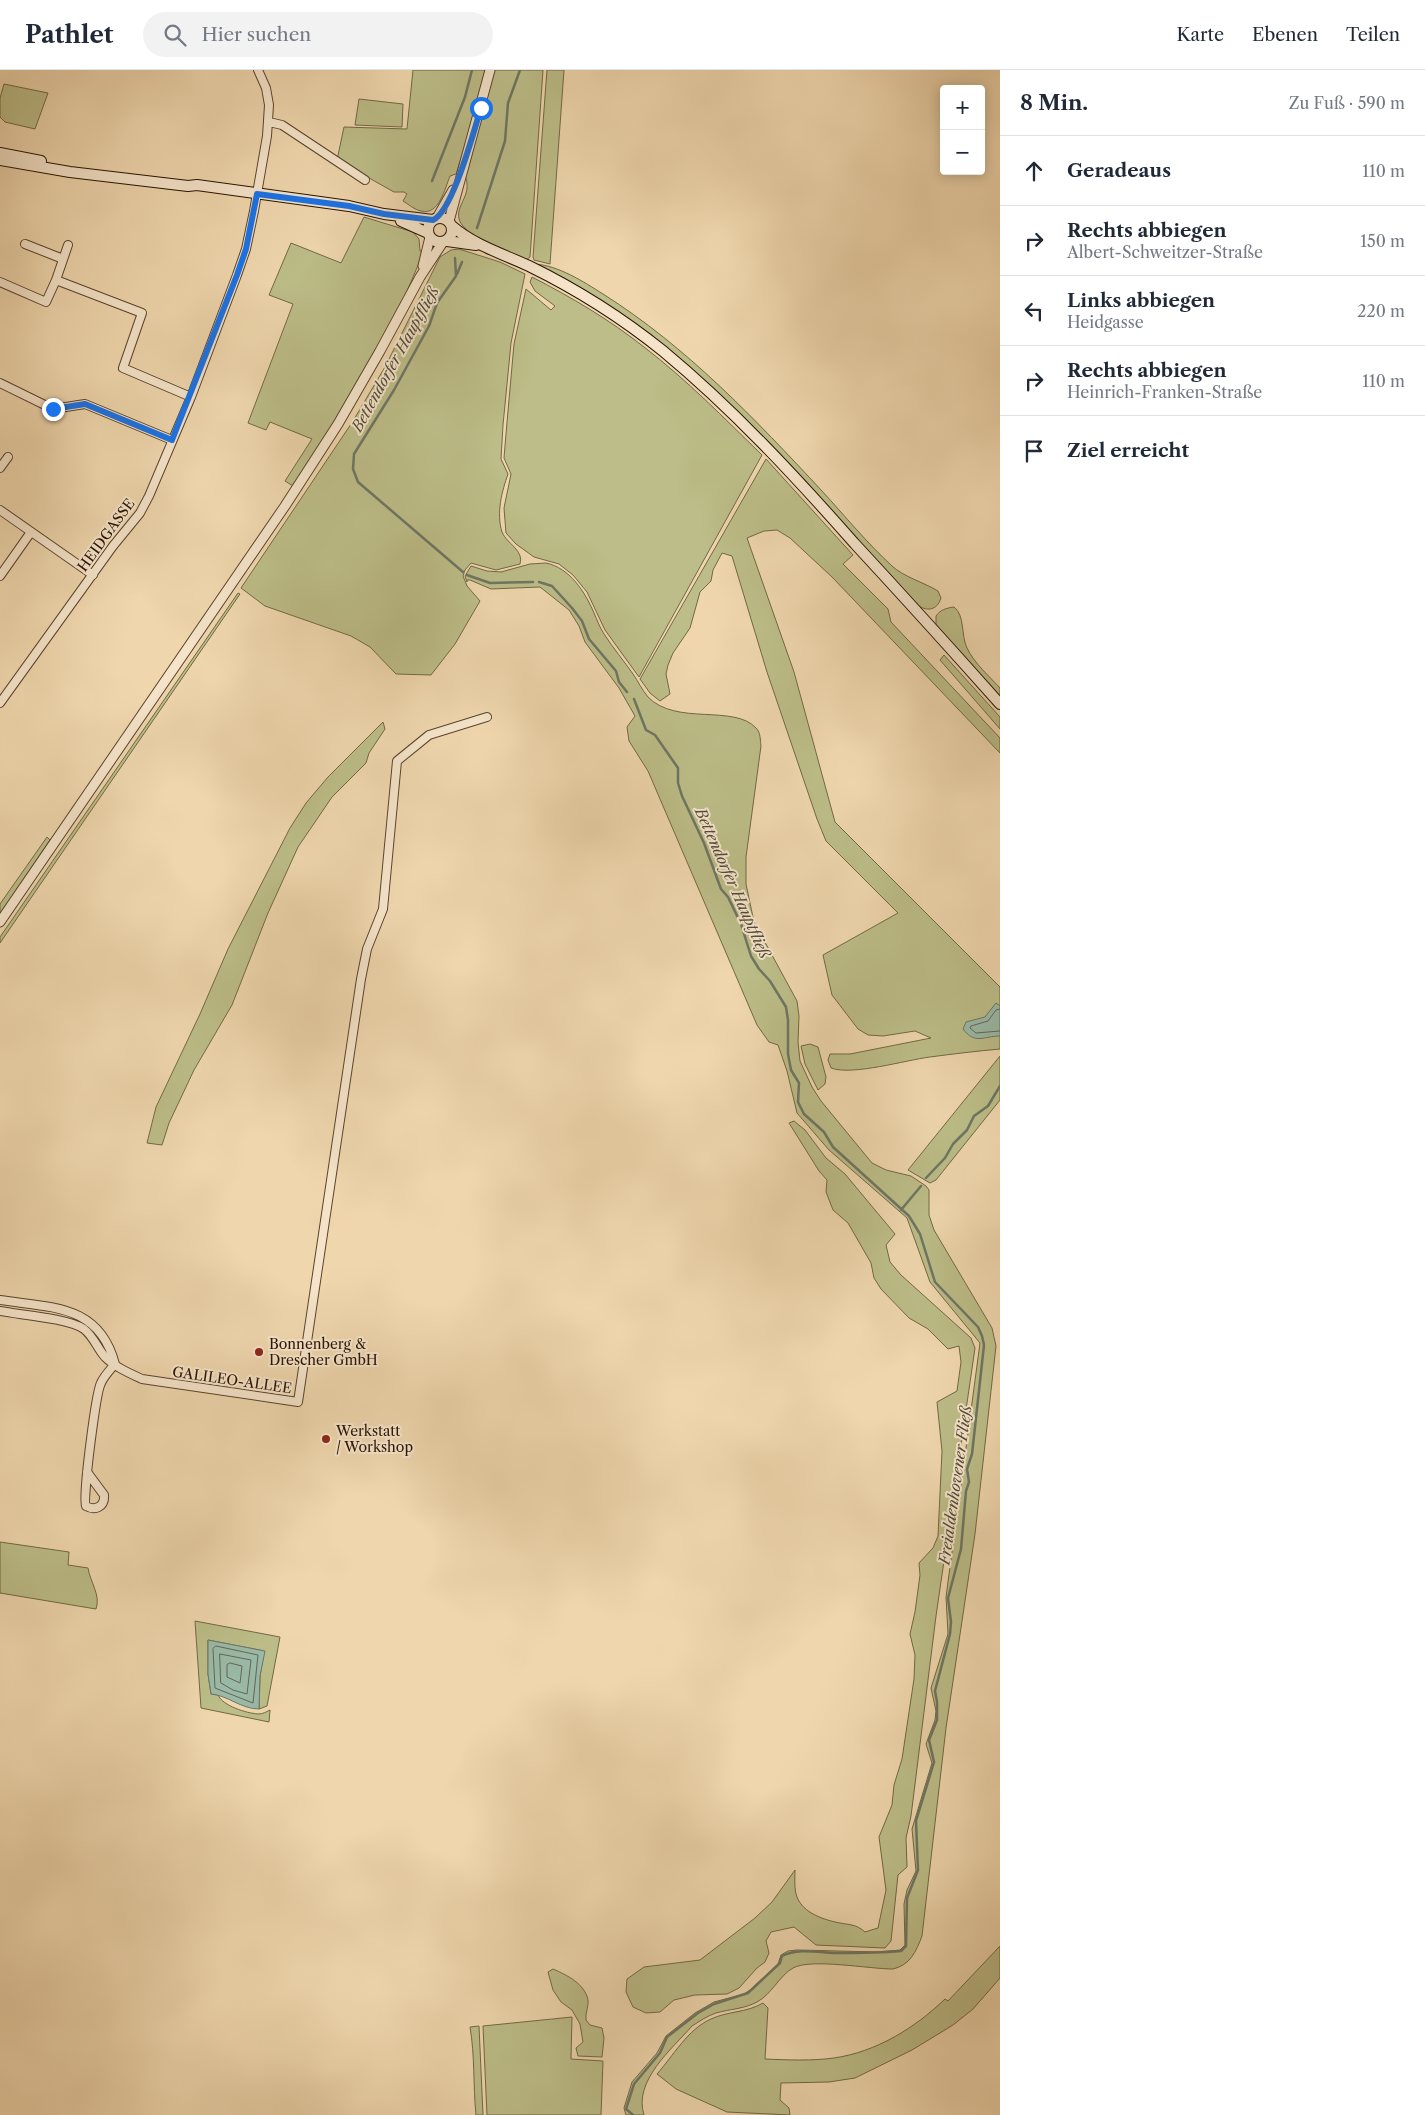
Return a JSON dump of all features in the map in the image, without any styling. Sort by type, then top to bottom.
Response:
[{"type":"main road","points":[[0,153],[42,161],[189,181],[196,185]]},
{"type":"main road","points":[[0,160],[106,176],[188,186],[196,185],[349,206],[384,214],[435,219],[443,218],[483,246],[530,266],[615,316],[662,350],[713,395],[813,497],[1000,704]]},
{"type":"main road","points":[[384,214],[429,235],[437,242],[483,246]]},
{"type":"main road","points":[[429,235],[428,227],[435,219]]},
{"type":"main road","points":[[445,242],[452,234],[450,223]]},
{"type":"street","name":"HEIDGASSE","points":[[0,703],[140,513],[191,397],[240,267],[257,194],[269,122],[268,96],[258,70]]},
{"type":"street","points":[[450,223],[460,176],[490,70]]},
{"type":"street","points":[[269,122],[282,125],[365,180]]},
{"type":"street","points":[[435,219],[460,176]]},
{"type":"street","points":[[420,276],[429,235]]},
{"type":"street","points":[[0,922],[280,513],[342,416],[420,276],[445,242]]},
{"type":"street","points":[[25,244],[63,259]]},
{"type":"street","points":[[43,310],[68,245]]},
{"type":"street","points":[[56,280],[142,313],[123,368],[191,397]]},
{"type":"street","points":[[0,282],[46,302]]},
{"type":"street","points":[[0,384],[53,409],[85,404],[172,440]]},
{"type":"street","points":[[0,468],[8,457]]},
{"type":"street","points":[[0,510],[93,575]]},
{"type":"street","points":[[0,576],[31,532]]},
{"type":"street","name":"GALILEO-ALLEE","points":[[0,1311],[55,1320],[80,1327],[95,1340],[104,1356],[142,1379],[298,1402],[361,979],[368,949],[383,909],[397,761],[429,735],[487,716]]},
{"type":"street","points":[[0,1300],[57,1308],[82,1316],[102,1335],[111,1351],[115,1364],[100,1384],[87,1472]]},
{"type":"green space","points":[[413,70],[485,70],[475,114],[456,174],[450,176],[437,205],[427,211],[416,209],[403,201],[407,194],[404,192],[394,192],[337,160],[344,127],[407,129]]},
{"type":"green space","points":[[494,70],[543,70],[530,257],[526,260],[467,233],[459,218],[460,207],[467,190],[465,176]]},
{"type":"green space","points":[[547,70],[564,70],[550,264],[534,260],[533,257]]},
{"type":"green space","points":[[4,84],[48,93],[35,129],[5,122],[0,117],[0,98]]},
{"type":"green space","points":[[359,99],[403,104],[402,127],[355,125]]},
{"type":"green space","points":[[364,217],[413,232],[419,239],[420,251],[423,252],[381,343],[293,486],[285,481],[312,439],[270,422],[266,430],[248,423],[293,304],[269,295],[291,243],[341,263]]},
{"type":"green space","points":[[459,249],[500,262],[525,274],[511,343],[501,459],[508,474],[500,510],[502,532],[521,559],[520,564],[496,570],[471,563],[463,576],[467,586],[480,601],[455,644],[431,675],[396,674],[370,647],[351,636],[265,606],[241,588],[353,421],[385,367],[440,257],[451,250]]},
{"type":"green space","points":[[534,264],[552,267],[588,284],[634,315],[692,361],[771,437],[892,566],[938,591],[941,598],[937,606],[927,609],[916,604],[799,476],[720,396]]},
{"type":"green space","points":[[532,277],[590,309],[644,347],[690,386],[762,455],[639,677],[605,630],[587,592],[573,575],[559,564],[534,557],[516,544],[506,533],[504,508],[511,474],[504,458],[514,344],[526,289],[551,310],[555,306],[535,291],[530,282]]},
{"type":"green space","points":[[766,459],[853,555],[843,564],[888,609],[891,622],[1000,738],[1000,753],[832,577],[790,538],[777,530],[764,531],[747,538],[794,672],[835,822],[1000,987],[1000,1049],[930,1057],[865,1069],[840,1070],[831,1068],[828,1060],[830,1054],[850,1054],[931,1038],[915,1031],[883,1036],[868,1035],[858,1029],[832,995],[823,955],[898,913],[826,841],[767,672],[732,556],[722,553],[713,570],[711,581],[700,592],[690,628],[673,653],[668,665],[666,674],[670,694],[660,701],[650,693],[640,679]]},
{"type":"green space","points":[[546,563],[562,570],[576,582],[603,632],[648,697],[660,706],[674,711],[734,717],[746,721],[758,730],[761,746],[746,857],[746,884],[754,922],[797,1001],[800,1061],[821,1101],[872,1163],[886,1170],[911,1176],[929,1190],[929,1215],[934,1230],[992,1328],[996,1346],[975,1534],[946,1728],[922,1936],[917,1947],[908,1961],[893,1969],[826,1964],[801,1965],[788,1971],[757,2002],[742,2008],[716,2013],[701,2020],[692,2026],[656,2066],[644,2090],[642,2102],[644,2115],[626,2115],[624,2108],[632,2082],[657,2053],[666,2036],[695,2013],[714,2002],[744,1994],[750,1990],[778,1964],[781,1955],[788,1951],[797,1950],[879,1952],[900,1950],[905,1945],[904,1904],[907,1890],[916,1871],[912,1829],[932,1763],[926,1744],[935,1720],[936,1711],[931,1688],[948,1634],[946,1597],[980,1343],[930,1282],[907,1218],[829,1150],[797,1113],[787,1071],[778,1045],[769,1042],[757,1025],[648,771],[629,741],[627,727],[635,716],[619,688],[585,642],[579,626],[569,610],[540,587],[491,589],[470,580],[467,580],[467,582],[465,576],[471,566],[487,571],[501,572],[530,564]]},
{"type":"green space","points":[[238,593],[240,594],[0,943],[0,937]]},
{"type":"green space","points":[[954,607],[960,615],[965,643],[970,654],[1000,688],[1000,697],[936,626],[936,616],[948,608]]},
{"type":"green space","points":[[944,655],[1000,717],[1000,729],[940,660]]},
{"type":"green space","points":[[383,722],[385,729],[369,753],[366,763],[332,797],[298,847],[268,913],[232,1005],[194,1070],[169,1123],[162,1145],[147,1143],[156,1107],[228,949],[290,828],[306,803],[328,777]]},
{"type":"green space","points":[[47,837],[50,840],[0,914],[0,904]]},
{"type":"green space","points":[[810,1044],[818,1047],[826,1077],[825,1084],[818,1090],[805,1064],[801,1046]]},
{"type":"green space","points":[[1000,1056],[1000,1100],[936,1180],[930,1183],[908,1170]]},
{"type":"green space","points":[[794,1121],[805,1130],[826,1158],[845,1174],[895,1234],[886,1245],[890,1262],[901,1275],[971,1338],[975,1348],[936,1616],[911,1816],[906,1838],[907,1867],[898,1875],[891,1941],[885,1948],[816,1945],[794,1927],[771,1932],[766,1941],[769,1953],[765,1962],[739,1988],[727,1994],[695,1995],[674,2000],[660,2012],[646,2013],[633,2007],[626,1992],[627,1979],[644,1967],[700,1960],[755,1918],[772,1902],[795,1870],[796,1894],[804,1907],[821,1918],[856,1926],[865,1932],[878,1928],[886,1890],[879,1837],[892,1805],[894,1785],[902,1759],[914,1679],[915,1655],[910,1634],[920,1575],[919,1563],[933,1548],[938,1536],[942,1451],[937,1402],[957,1391],[961,1362],[959,1346],[948,1349],[928,1329],[909,1318],[881,1289],[874,1278],[871,1263],[848,1223],[833,1210],[826,1192],[827,1180],[819,1171],[789,1123]]},
{"type":"green space","points":[[0,1542],[69,1552],[68,1565],[88,1568],[97,1599],[96,1609],[0,1593]]},
{"type":"green space","points":[[195,1621],[280,1637],[267,1706],[259,1709],[260,1676],[264,1651],[208,1640],[208,1674],[211,1694],[218,1695],[230,1706],[247,1712],[260,1714],[270,1710],[269,1722],[201,1708]]},
{"type":"green space","points":[[1000,1946],[1000,1978],[973,2009],[953,2025],[912,2050],[855,2078],[829,2082],[781,2083],[780,2100],[789,2108],[790,2115],[727,2112],[676,2089],[657,2074],[688,2036],[703,2023],[717,2016],[750,2009],[763,2003],[768,2008],[765,2059],[826,2059],[865,2050],[908,2029],[945,1999],[948,2001]]},
{"type":"green space","points":[[553,1969],[575,1981],[586,1994],[588,2002],[586,2020],[590,2025],[602,2028],[604,2038],[602,2057],[578,2056],[576,2048],[583,2042],[580,2024],[572,2010],[561,2002],[553,1990],[548,1972]]},
{"type":"green space","points":[[572,2017],[571,2059],[603,2061],[601,2115],[487,2115],[483,2026]]},
{"type":"green space","points":[[479,2026],[483,2115],[476,2115],[470,2027]]},
{"type":"water","points":[[996,1003],[1000,1006],[1000,1036],[976,1038],[967,1034],[963,1029],[966,1022],[985,1017]]},
{"type":"water","points":[[208,1640],[265,1651],[260,1676],[259,1709],[246,1707],[211,1694],[208,1674]]},
{"type":"waterway","name":"Bettendorfer Hauptfließ","points":[[432,181],[465,97],[472,70]]},
{"type":"waterway","points":[[477,228],[505,141],[508,103],[520,70]]},
{"type":"waterway","name":"Bettendorfer Hauptfließ","points":[[455,258],[456,276],[437,303],[429,326],[394,390],[354,454],[353,469],[358,482],[463,572]]},
{"type":"waterway","name":"Bettendorfer Hauptfließ","points":[[457,274],[462,262]]},
{"type":"waterway","name":"Bettendorfer Hauptfließ","points":[[467,575],[490,583],[533,582]]},
{"type":"waterway","name":"Bettendorfer Hauptfließ","points":[[539,582],[552,586],[572,608],[582,621],[589,639],[616,671],[619,682],[627,692]]},
{"type":"waterway","name":"Freialdenhovener Fließ","points":[[633,2115],[626,2109],[634,2084],[660,2053],[667,2037],[698,2013],[714,2004],[748,1993],[780,1963],[782,1956],[801,1951],[833,1953],[901,1951],[906,1946],[907,1898],[918,1870],[916,1821],[934,1762],[929,1740],[937,1720],[935,1691],[950,1634],[951,1622],[948,1598],[961,1549],[966,1491],[969,1482],[967,1469],[972,1454],[984,1345],[978,1327],[935,1282],[920,1234],[909,1216],[833,1147],[824,1132],[804,1114],[798,1102],[799,1083],[791,1070],[788,1054],[786,1007],[770,981],[751,956],[741,924],[728,897],[721,889],[704,843],[682,796],[678,783],[678,768],[655,735],[646,730],[634,699]]},
{"type":"waterway","points":[[926,1178],[945,1158],[953,1144],[967,1130],[974,1116],[988,1106],[1000,1086]]},
{"type":"waterway","points":[[901,1210],[921,1186]]},
{"type":"place","name":"Bonnenberg & Drescher GmbH","points":[[259,1352]]},
{"type":"place","name":"Werkstatt / Workshop","points":[[326,1439]]},
{"type":"route","points":[[53,409],[85,404],[172,440],[191,397],[246,249],[257,194],[349,206],[422,220],[433,220],[438,218],[460,176],[481,108]]}]
